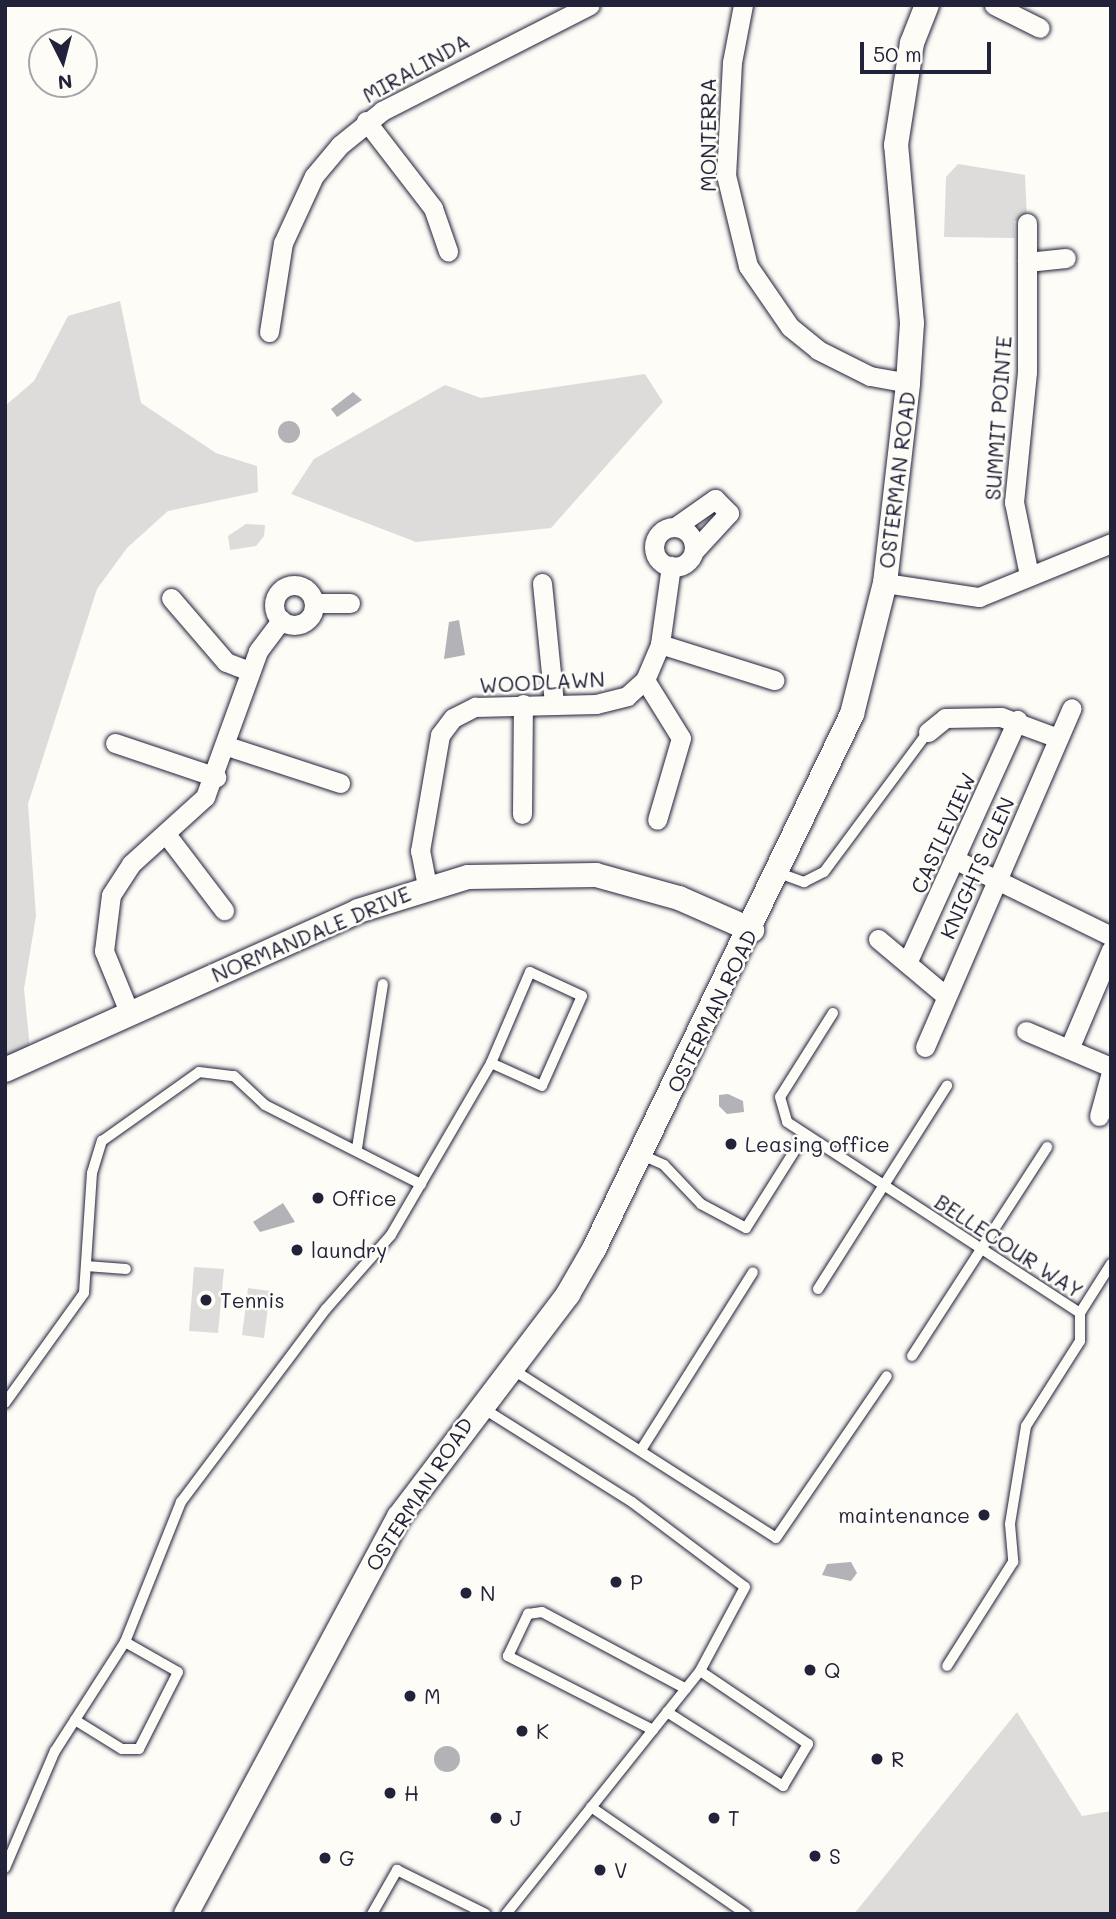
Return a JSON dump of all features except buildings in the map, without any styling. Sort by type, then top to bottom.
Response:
[{"type":"street","name":"MONTERRA","points":[[743,5],[732,62],[726,175],[748,266],[790,327],[818,350],[870,376],[908,383]]},
{"type":"street","name":"OSTERMAN ROAD","points":[[186,1914],[367,1572],[478,1406],[568,1294],[642,1155],[752,930],[852,714],[885,583],[908,383],[912,323],[896,145],[909,56],[927,5]]},
{"type":"street","points":[[993,5],[1040,28]]},
{"type":"street","name":"MIRALINDA","points":[[269,332],[280,254],[298,205],[314,176],[366,121],[580,7]]},
{"type":"street","points":[[366,121],[433,208],[448,251]]},
{"type":"street","name":"SUMMIT POINTE","points":[[1027,223],[1027,372],[1014,502],[1029,575]]},
{"type":"street","points":[[1027,262],[1066,258]]},
{"type":"street","points":[[715,499],[729,513],[694,551],[687,563],[671,566],[657,556],[655,543],[715,499]]},
{"type":"street","points":[[675,527],[692,538],[694,551]]},
{"type":"street","points":[[885,583],[979,597],[1111,542]]},
{"type":"street","points":[[657,820],[681,737],[645,680],[660,644],[671,566]]},
{"type":"street","points":[[542,583],[554,704]]},
{"type":"street","points":[[281,620],[274,601],[288,586],[308,591],[314,603]]},
{"type":"street","points":[[171,598],[226,662],[250,671]]},
{"type":"street","points":[[281,620],[306,621],[314,603]]},
{"type":"street","points":[[314,603],[350,603]]},
{"type":"street","points":[[129,1012],[104,951],[105,911],[131,864],[198,807],[216,777],[250,671],[281,620]]},
{"type":"street","points":[[660,644],[774,680]]},
{"type":"street","name":"WOODLAWN","points":[[428,886],[420,851],[440,735],[453,718],[475,707],[612,703],[645,680]]},
{"type":"street","points":[[522,814],[523,704]]},
{"type":"street","name":"KNIGHTS GLEN","points":[[925,1048],[1072,708]]},
{"type":"street","points":[[928,733],[945,718],[1017,720],[1058,738]]},
{"type":"street","name":"CASTLEVIEW","points":[[907,963],[958,861],[1017,720]]},
{"type":"street","points":[[115,743],[216,777]]},
{"type":"street","points":[[227,746],[340,783]]},
{"type":"street","points":[[166,834],[223,910]]},
{"type":"street","points":[[958,861],[997,877],[1111,936]]},
{"type":"street","name":"NORMANDALE DRIVE","points":[[5,1070],[129,1012],[428,886],[515,872],[596,875],[679,898],[752,930]]},
{"type":"street","points":[[878,939],[946,996]]},
{"type":"street","points":[[1069,1049],[1111,950]]},
{"type":"street","points":[[1026,1031],[1111,1069],[1099,1116]]},
{"type":"lane","points":[[779,873],[804,882],[824,872],[928,733]]},
{"type":"lane","points":[[5,1868],[55,1751],[125,1642],[181,1502],[326,1309],[391,1235],[491,1063],[530,972],[582,996],[542,1086],[491,1063]]},
{"type":"lane","points":[[358,1149],[383,984]]},
{"type":"lane","name":"BELLECOUR WAY","points":[[833,1013],[780,1097],[787,1122],[882,1187],[1080,1313],[1080,1341],[1027,1426],[1010,1524],[1013,1562],[947,1665]]},
{"type":"lane","points":[[5,1403],[83,1293],[92,1173],[102,1141],[199,1072],[234,1076],[265,1105],[358,1149],[421,1184]]},
{"type":"lane","points":[[818,1289],[947,1086]]},
{"type":"lane","points":[[642,1155],[664,1165],[701,1204],[746,1228],[804,1136]]},
{"type":"lane","points":[[912,1356],[1047,1147]]},
{"type":"lane","points":[[1080,1313],[1111,1264]]},
{"type":"lane","points":[[86,1266],[126,1269]]},
{"type":"lane","points":[[641,1451],[753,1272]]},
{"type":"lane","points":[[509,1367],[776,1538],[887,1376]]},
{"type":"lane","points":[[478,1406],[632,1502],[745,1587],[700,1671],[506,1914]]},
{"type":"lane","points":[[653,1730],[508,1656],[528,1614],[542,1612],[686,1689]]},
{"type":"lane","points":[[75,1720],[122,1749],[139,1749],[178,1672],[125,1642]]},
{"type":"lane","points":[[667,1712],[783,1786],[808,1744],[700,1671]]},
{"type":"lane","points":[[591,1807],[747,1914]]},
{"type":"lane","points":[[372,1914],[397,1870],[486,1914]]},
{"type":"shaded area","points":[[958,164],[1025,175],[1027,220],[1014,221],[1015,238],[944,237],[946,177]]},
{"type":"shaded area","points":[[120,301],[141,403],[216,453],[257,466],[258,492],[168,511],[127,548],[97,589],[28,804],[36,916],[24,989],[31,1058],[5,1067],[5,406],[34,381],[68,316]]},
{"type":"shaded area","points":[[645,374],[663,402],[551,528],[416,542],[291,494],[314,459],[445,385],[481,398]]},
{"type":"shaded area","points":[[353,392],[362,400],[337,417],[331,409]]},
{"type":"shaded area","points":[[289,421],[297,424],[300,432],[297,440],[289,443],[281,440],[278,432],[281,424]]},
{"type":"shaded area","points":[[246,524],[265,525],[264,536],[256,546],[230,550],[228,536]]},
{"type":"shaded area","points":[[459,620],[465,655],[444,659],[449,622]]},
{"type":"shaded area","points":[[728,1094],[743,1101],[744,1112],[727,1114],[719,1106],[719,1095]]},
{"type":"shaded area","points":[[283,1203],[295,1222],[260,1232],[253,1222]]},
{"type":"shaded area","name":"Tennis","points":[[194,1267],[224,1269],[218,1333],[189,1331]]},
{"type":"shaded area","points":[[248,1288],[270,1291],[264,1338],[242,1335]]},
{"type":"shaded area","points":[[851,1562],[857,1573],[851,1581],[822,1575],[827,1564]]},
{"type":"shaded area","points":[[1017,1712],[1082,1816],[1111,1811],[1111,1914],[854,1914]]},
{"type":"shaded area","points":[[447,1746],[456,1750],[460,1759],[456,1768],[447,1772],[438,1768],[434,1759],[438,1750]]},
{"type":"place","name":"Leasing office","points":[[731,1144]]},
{"type":"place","name":"Office","points":[[318,1198]]},
{"type":"place","name":"laundry","points":[[297,1250]]},
{"type":"place","name":"Tennis","points":[[206,1300]]},
{"type":"place","name":"maintenance","points":[[984,1515]]},
{"type":"place","name":"P","points":[[616,1582]]},
{"type":"place","name":"N","points":[[466,1593]]},
{"type":"place","name":"Q","points":[[810,1670]]},
{"type":"place","name":"M","points":[[410,1696]]},
{"type":"place","name":"K","points":[[522,1731]]},
{"type":"place","name":"R","points":[[877,1759]]},
{"type":"place","name":"H","points":[[390,1793]]},
{"type":"place","name":"J","points":[[496,1818]]},
{"type":"place","name":"T","points":[[714,1818]]},
{"type":"place","name":"S","points":[[815,1856]]},
{"type":"place","name":"G","points":[[325,1858]]},
{"type":"place","name":"V","points":[[600,1870]]}]
